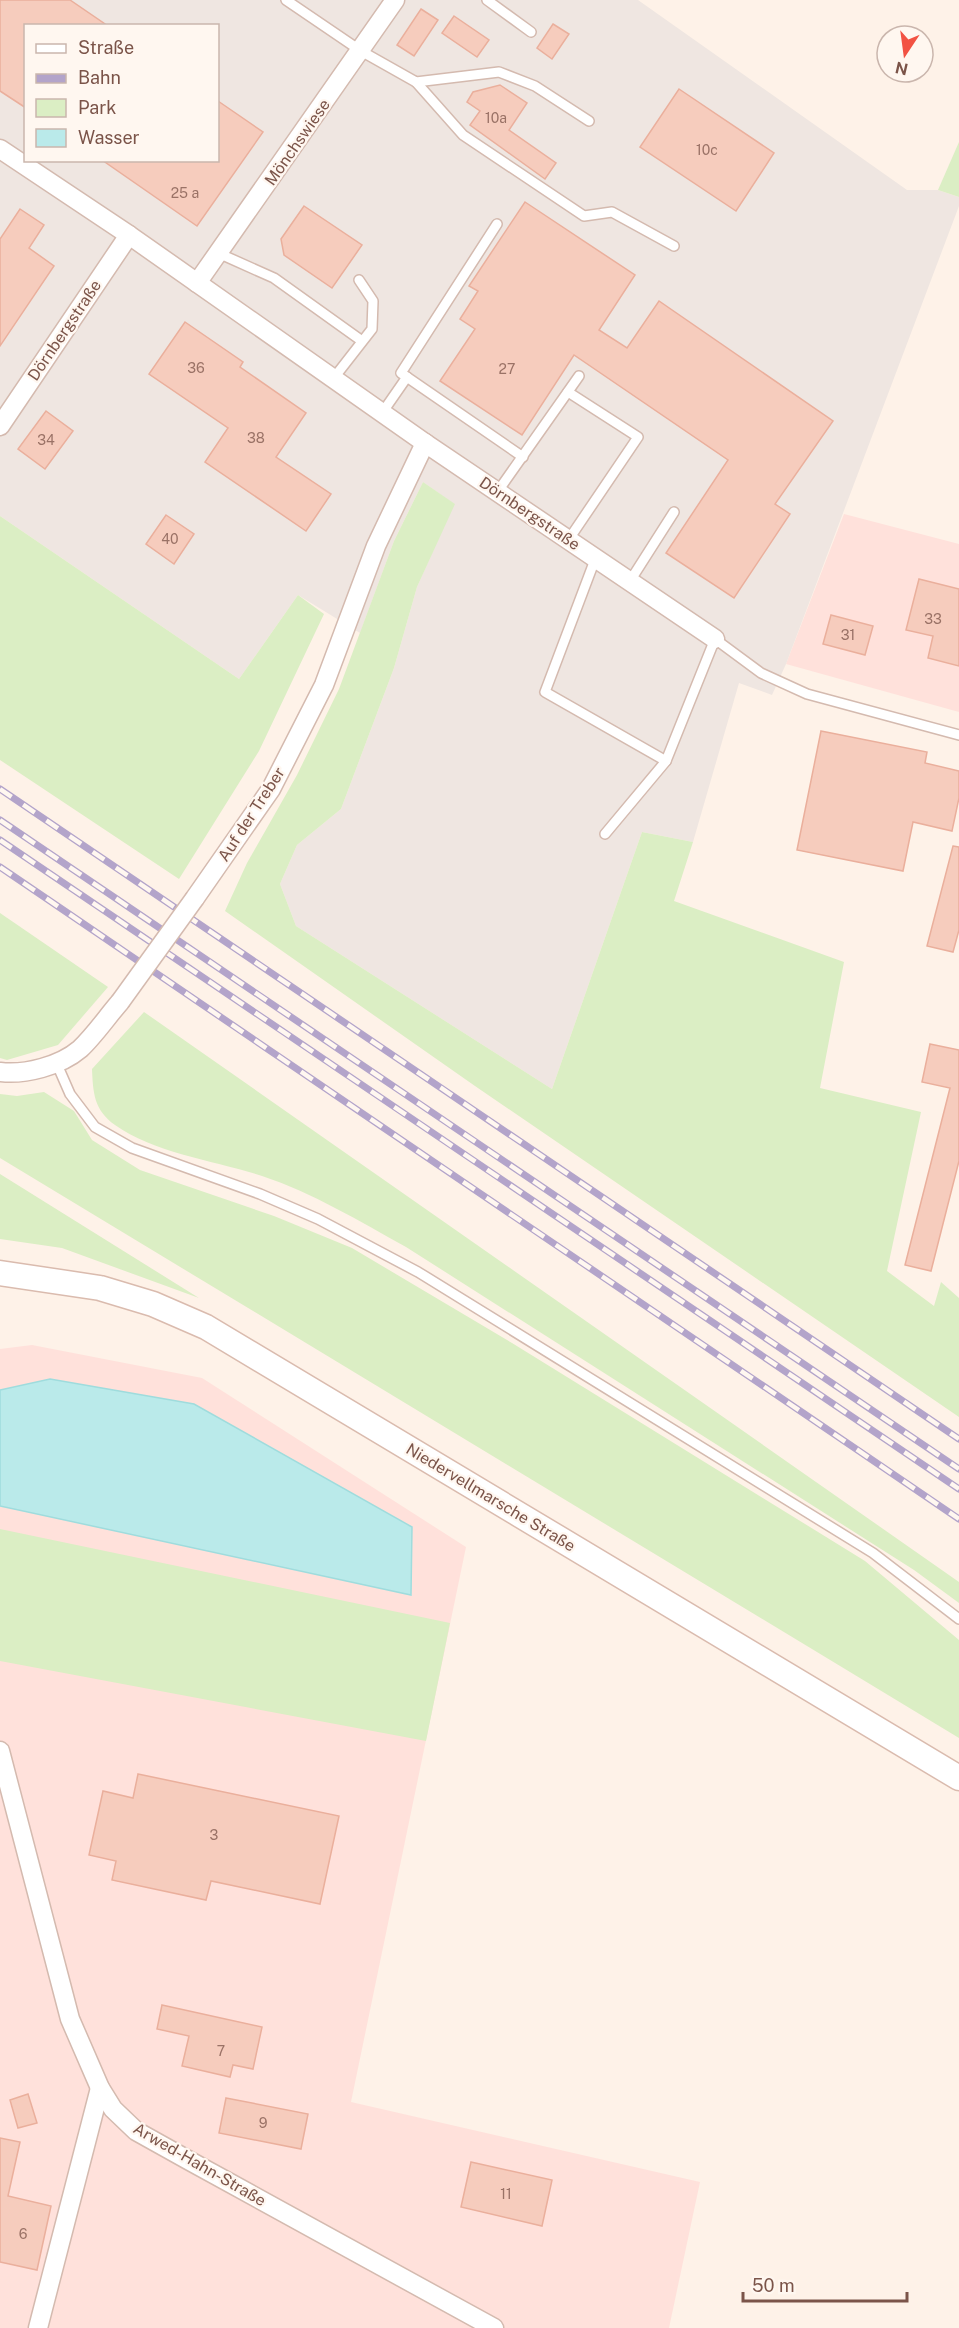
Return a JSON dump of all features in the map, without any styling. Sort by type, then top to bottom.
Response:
[{"type":"main road","name":"Niedervellmarsche Straße","points":[[0,1273],[100,1288],[153,1304],[206,1327],[959,1778]]},
{"type":"street","name":"Mönchswiese","points":[[196,283],[395,0]]},
{"type":"street","name":"Dörnbergstraße","points":[[0,149],[129,235],[425,443],[715,639]]},
{"type":"street","name":"Dörnbergstraße","points":[[0,426],[129,235]]},
{"type":"street","name":"Auf der Treber","points":[[0,1072],[17,1074],[56,1062],[79,1049],[120,1002],[271,789],[324,685],[376,546],[425,443]]},
{"type":"street","name":"Arwed-Hahn-Straße","points":[[0,1751],[70,2019],[100,2088],[113,2109],[136,2131],[494,2328]]},
{"type":"street","points":[[38,2328],[100,2088]]},
{"type":"lane","points":[[286,0],[361,51],[416,82],[462,135],[584,216],[612,212],[674,246]]},
{"type":"lane","points":[[487,0],[531,32]]},
{"type":"lane","points":[[416,82],[499,72],[535,86],[589,120]]},
{"type":"lane","points":[[497,224],[401,373],[522,457]]},
{"type":"lane","points":[[218,253],[274,278],[362,341]]},
{"type":"lane","points":[[333,379],[372,329],[374,301],[359,280]]},
{"type":"lane","points":[[498,491],[579,376]]},
{"type":"lane","points":[[382,413],[407,378]]},
{"type":"lane","points":[[568,392],[638,437],[569,539]]},
{"type":"lane","points":[[630,581],[674,512]]},
{"type":"lane","points":[[596,557],[545,692],[666,761]]},
{"type":"lane","points":[[605,834],[666,761],[715,639]]},
{"type":"lane","name":"Dörnbergstraße","points":[[715,639],[761,673],[807,694],[959,735]]},
{"type":"lane","points":[[56,1062],[70,1094],[95,1127],[132,1148],[260,1194],[318,1219],[418,1272],[873,1554],[959,1619]]},
{"type":"shaded area","points":[[0,0],[638,0],[907,190],[938,190],[959,197],[959,206],[786,664],[772,695],[739,683],[693,842],[642,832],[552,1089],[296,926],[280,884],[297,845],[341,809],[394,668],[417,587],[454,504],[423,482],[394,541],[360,633],[298,595],[239,679],[0,516]]},
{"type":"shaded area","points":[[844,514],[959,544],[959,712],[786,664]]},
{"type":"shaded area","points":[[32,1345],[202,1378],[466,1547],[351,2102],[700,2182],[669,2328],[0,2328],[0,1349]]},
{"type":"green space","points":[[959,142],[959,197],[938,190]]},
{"type":"green space","points":[[423,482],[455,504],[417,587],[394,668],[341,809],[297,845],[280,884],[296,926],[552,1089],[642,832],[693,842],[674,901],[844,962],[820,1088],[921,1112],[887,1271],[934,1306],[941,1282],[959,1298],[959,1417],[475,1086],[225,911],[247,863],[297,775],[339,689],[394,541]]},
{"type":"green space","points":[[0,516],[239,679],[298,595],[324,614],[259,751],[179,879],[0,760]]},
{"type":"green space","points":[[0,913],[108,987],[58,1045],[7,1060],[0,1058]]},
{"type":"green space","points":[[144,1012],[959,1582],[959,1603],[914,1570],[406,1247],[336,1208],[281,1183],[148,1143],[115,1125],[103,1113],[96,1100],[92,1069]]},
{"type":"green space","points":[[44,1092],[74,1111],[92,1140],[140,1170],[274,1216],[352,1248],[512,1343],[865,1561],[959,1640],[959,1738],[0,1158],[0,1094],[17,1096]]},
{"type":"green space","points":[[0,1174],[199,1298],[62,1248],[0,1239]]},
{"type":"green space","points":[[0,1529],[450,1623],[426,1741],[0,1661]]},
{"type":"water","points":[[50,1379],[194,1404],[412,1527],[411,1595],[0,1506],[0,1390]]},
{"type":"building","points":[[0,0],[70,0],[105,24],[24,24],[24,107],[0,91]]},
{"type":"building","points":[[421,9],[438,20],[414,56],[397,45]]},
{"type":"building","points":[[454,16],[489,40],[477,57],[442,33]]},
{"type":"building","points":[[553,24],[569,34],[552,59],[537,48]]},
{"type":"building","points":[[500,85],[527,103],[509,130],[556,163],[545,179],[470,125],[480,111],[467,102],[473,92]]},
{"type":"building","points":[[679,89],[774,153],[736,211],[640,147]]},
{"type":"building","points":[[219,102],[263,132],[197,226],[105,162],[219,162]]},
{"type":"building","points":[[525,202],[635,275],[599,330],[627,348],[659,301],[833,421],[775,504],[790,514],[734,598],[666,553],[728,460],[574,355],[522,435],[440,381],[475,329],[460,319],[478,291],[469,286]]},
{"type":"building","points":[[304,206],[362,245],[332,288],[284,255],[281,239]]},
{"type":"building","points":[[20,209],[44,225],[29,248],[54,266],[0,346],[0,239]]},
{"type":"building","points":[[185,322],[243,362],[240,367],[306,413],[276,457],[331,494],[306,531],[205,462],[228,428],[149,374]]},
{"type":"building","points":[[46,411],[73,431],[45,469],[18,449]]},
{"type":"building","points":[[166,515],[194,534],[174,564],[146,544]]},
{"type":"building","points":[[919,579],[959,589],[959,666],[928,658],[933,636],[906,630]]},
{"type":"building","points":[[831,615],[873,626],[865,655],[823,644]]},
{"type":"building","points":[[821,731],[927,752],[925,763],[959,771],[959,798],[952,831],[913,822],[903,871],[797,850]]},
{"type":"building","points":[[953,846],[959,847],[959,930],[953,952],[927,946]]},
{"type":"building","points":[[930,1044],[959,1050],[959,1161],[931,1271],[905,1265],[950,1088],[922,1082]]},
{"type":"building","points":[[138,1774],[339,1816],[320,1904],[211,1881],[206,1900],[112,1880],[116,1861],[89,1855],[103,1791],[133,1798]]},
{"type":"building","points":[[162,2005],[262,2027],[253,2069],[233,2065],[230,2077],[182,2066],[189,2036],[157,2029]]},
{"type":"building","points":[[28,2094],[37,2123],[18,2128],[10,2100]]},
{"type":"building","points":[[226,2098],[308,2114],[301,2149],[219,2133]]},
{"type":"building","points":[[0,2138],[20,2142],[8,2196],[51,2206],[37,2270],[0,2262]]},
{"type":"building","points":[[471,2162],[552,2180],[542,2226],[461,2207]]},
{"type":"railway","points":[[0,789],[959,1439]]},
{"type":"railway","points":[[0,820],[959,1469]]},
{"type":"railway","points":[[0,840],[959,1489]]},
{"type":"railway","points":[[0,867],[959,1519]]}]
